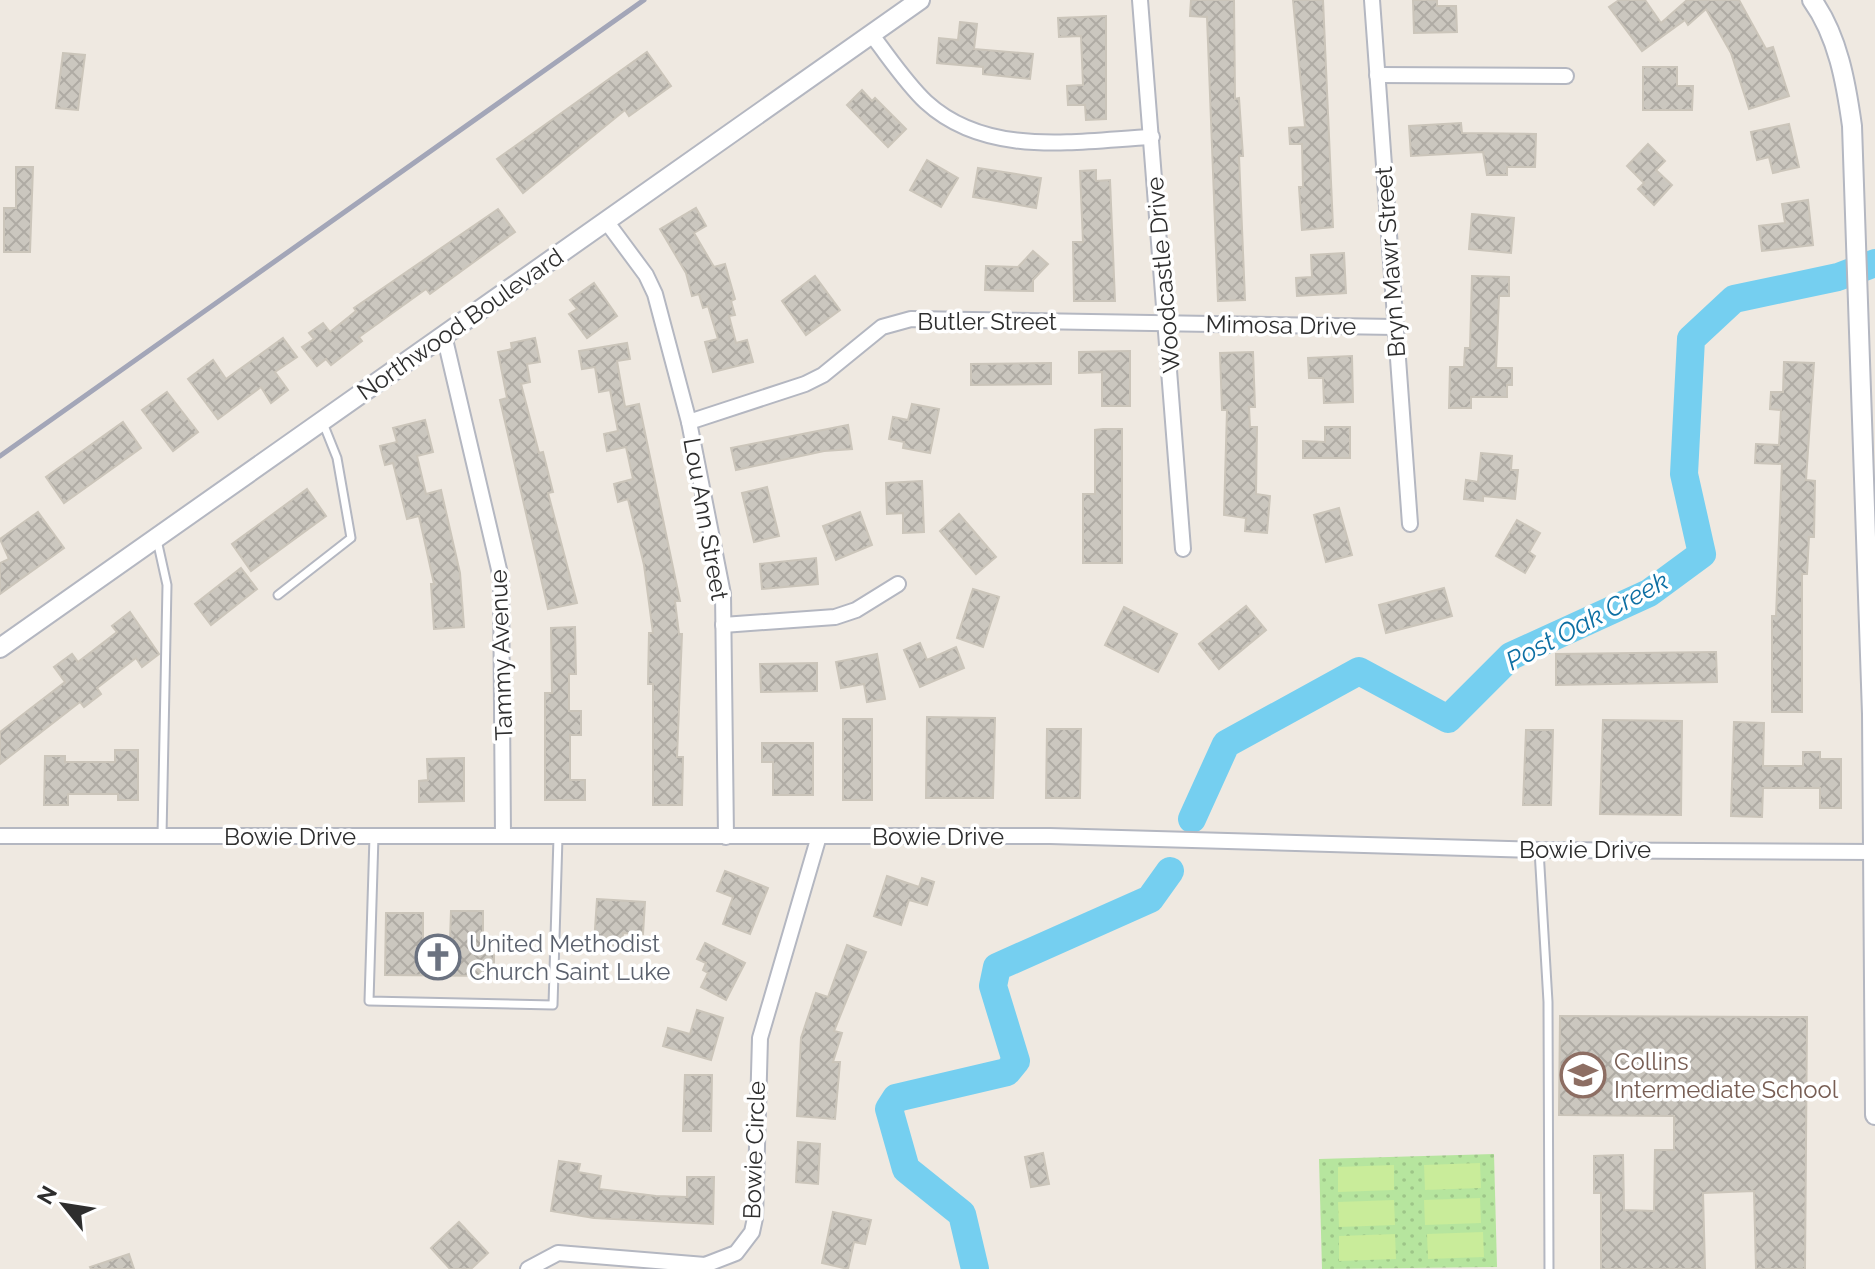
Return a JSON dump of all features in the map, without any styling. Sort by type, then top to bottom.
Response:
[{"type":"street","name":"Northwood Boulevard","points":[[0,648],[920,0]]},
{"type":"street","name":"Woodcastle Drive","points":[[1140,0],[1183,549]]},
{"type":"street","name":"Bryn Mawr Street","points":[[1372,0],[1410,524]]},
{"type":"street","points":[[1812,0],[1831,34],[1847,88],[1852,126],[1858,300],[1868,360],[1875,1115]]},
{"type":"street","points":[[871,34],[927,102],[984,134],[1029,144],[1152,137]]},
{"type":"street","points":[[1377,75],[1566,76]]},
{"type":"street","name":"Lou Ann Street","points":[[606,221],[646,275],[655,294],[689,422],[723,594],[726,837]]},
{"type":"street","name":"Butler Street","points":[[689,422],[805,384],[823,375],[882,327],[911,319],[1167,323]]},
{"type":"street","name":"Mimosa Drive","points":[[1167,323],[1395,327]]},
{"type":"street","name":"Tammy Avenue","points":[[444,335],[501,578],[503,836]]},
{"type":"street","points":[[723,625],[835,617],[856,610],[898,584]]},
{"type":"street","name":"Bowie Drive","points":[[0,836],[1050,836],[1539,850],[1874,852]]},
{"type":"street","name":"Bowie Circle","points":[[528,1269],[558,1253],[705,1265],[743,1247],[755,1218],[760,1038],[819,836]]},
{"type":"lane","points":[[278,595],[351,538],[337,458],[322,421]]},
{"type":"lane","points":[[156,538],[167,585],[162,836]]},
{"type":"lane","points":[[374,836],[369,1001],[553,1005],[558,837]]},
{"type":"lane","points":[[1539,850],[1548,1002],[1549,1269]]},
{"type":"green space","points":[[1494,1154],[1497,1267],[1322,1269],[1319,1159]]},
{"type":"green space","points":[[1480,1163],[1481,1188],[1425,1190],[1424,1165]]},
{"type":"green space","points":[[1394,1165],[1394,1190],[1338,1192],[1338,1167]]},
{"type":"green space","points":[[1480,1198],[1481,1223],[1425,1225],[1424,1200]]},
{"type":"green space","points":[[1394,1200],[1395,1225],[1339,1227],[1338,1202]]},
{"type":"green space","points":[[1483,1232],[1484,1257],[1428,1259],[1427,1234]]},
{"type":"green space","points":[[1395,1234],[1396,1259],[1339,1261],[1339,1236]]},
{"type":"building","points":[[1191,0],[1234,0],[1235,99],[1239,98],[1243,156],[1239,156],[1245,300],[1218,301],[1207,17],[1190,16]]},
{"type":"building","points":[[1293,0],[1323,0],[1333,227],[1302,230],[1299,187],[1303,187],[1302,144],[1290,144],[1289,128],[1305,127]]},
{"type":"building","points":[[1413,0],[1437,0],[1437,6],[1456,6],[1457,32],[1414,33]]},
{"type":"building","points":[[1619,0],[1645,0],[1661,23],[1687,0],[1739,0],[1766,49],[1773,47],[1789,96],[1749,109],[1731,53],[1706,9],[1688,25],[1685,20],[1642,51],[1609,7]]},
{"type":"building","points":[[1106,16],[1106,119],[1086,120],[1085,105],[1068,105],[1067,86],[1083,85],[1081,36],[1059,37],[1058,18]]},
{"type":"building","points":[[960,22],[977,24],[974,49],[1033,54],[1030,79],[983,74],[983,67],[937,63],[939,38],[958,40]]},
{"type":"building","points":[[647,52],[671,86],[629,116],[625,110],[523,193],[497,159]]},
{"type":"building","points":[[63,53],[85,55],[78,110],[56,108]]},
{"type":"building","points":[[1643,67],[1677,67],[1677,86],[1693,86],[1692,110],[1643,110]]},
{"type":"building","points":[[862,90],[872,101],[875,98],[906,129],[888,147],[847,105]]},
{"type":"building","points":[[1461,123],[1462,133],[1536,134],[1535,167],[1507,167],[1507,175],[1487,175],[1483,152],[1411,156],[1409,126]]},
{"type":"building","points":[[1789,124],[1799,167],[1773,173],[1769,157],[1757,160],[1751,132]]},
{"type":"building","points":[[1648,144],[1665,161],[1656,170],[1672,185],[1654,205],[1638,189],[1644,183],[1627,166]]},
{"type":"building","points":[[927,160],[958,178],[941,207],[910,190]]},
{"type":"building","points":[[16,167],[33,167],[30,252],[4,252],[4,208],[16,208]]},
{"type":"building","points":[[978,168],[1041,178],[1036,208],[973,197]]},
{"type":"building","points":[[1096,170],[1096,181],[1110,180],[1115,301],[1074,301],[1073,242],[1083,242],[1080,171]]},
{"type":"building","points":[[1808,200],[1813,245],[1762,251],[1759,226],[1785,223],[1782,204]]},
{"type":"building","points":[[696,208],[706,226],[694,233],[714,267],[725,264],[735,299],[731,301],[735,315],[729,316],[736,343],[747,340],[753,362],[713,372],[705,342],[718,339],[708,306],[703,308],[699,294],[692,296],[686,273],[660,229]]},
{"type":"building","points":[[498,209],[515,232],[430,294],[426,289],[359,337],[362,341],[331,365],[326,359],[317,366],[302,347],[314,339],[309,333],[323,323],[330,332],[356,311],[354,308]]},
{"type":"building","points":[[1472,214],[1514,218],[1511,253],[1469,249]]},
{"type":"building","points":[[1033,251],[1048,264],[1033,280],[1033,291],[985,290],[986,266],[1018,267]]},
{"type":"building","points":[[1344,253],[1346,293],[1297,296],[1296,278],[1312,277],[1311,255]]},
{"type":"building","points":[[815,276],[840,310],[806,335],[782,301]]},
{"type":"building","points":[[1472,276],[1509,277],[1509,296],[1499,296],[1496,368],[1512,368],[1512,385],[1507,385],[1507,397],[1471,397],[1471,408],[1449,408],[1450,367],[1464,367],[1465,348],[1470,348]]},
{"type":"building","points":[[594,283],[617,316],[587,338],[569,314],[577,309],[570,300]]},
{"type":"building","points":[[283,338],[297,357],[275,372],[288,390],[271,403],[261,387],[218,419],[188,379],[213,360],[226,379]]},
{"type":"building","points":[[535,338],[540,362],[527,364],[530,382],[521,384],[539,453],[543,452],[553,492],[548,493],[577,603],[548,609],[500,400],[507,398],[498,352],[512,349],[511,343]]},
{"type":"building","points":[[627,343],[630,359],[617,361],[625,407],[639,404],[680,601],[675,601],[679,634],[682,634],[677,757],[683,757],[682,805],[653,805],[653,684],[648,684],[649,633],[653,633],[644,565],[628,499],[618,502],[614,484],[633,479],[626,447],[607,451],[604,434],[618,431],[610,390],[599,392],[595,367],[582,369],[579,351]]},
{"type":"building","points":[[1130,351],[1130,406],[1102,406],[1102,372],[1079,373],[1079,352]]},
{"type":"building","points":[[1253,352],[1255,407],[1249,407],[1250,427],[1257,427],[1256,494],[1270,496],[1267,533],[1245,531],[1246,518],[1224,515],[1227,410],[1222,410],[1220,353]]},
{"type":"building","points":[[1352,356],[1353,402],[1324,403],[1323,378],[1309,378],[1308,358]]},
{"type":"building","points":[[1784,362],[1814,363],[1806,480],[1815,481],[1814,537],[1809,537],[1807,574],[1802,574],[1802,712],[1772,712],[1772,616],[1776,616],[1782,464],[1755,463],[1756,444],[1779,445],[1781,410],[1770,409],[1771,392],[1783,392]]},
{"type":"building","points":[[1051,363],[1051,384],[971,385],[971,364]]},
{"type":"building","points":[[167,392],[198,432],[173,451],[142,410]]},
{"type":"building","points":[[912,404],[939,409],[930,453],[903,448],[904,442],[889,439],[893,417],[908,420]]},
{"type":"building","points":[[425,420],[433,452],[417,456],[426,494],[441,490],[460,573],[464,627],[434,629],[431,584],[434,584],[419,516],[407,519],[393,463],[385,465],[380,446],[397,442],[393,428]]},
{"type":"building","points":[[123,422],[141,448],[64,503],[46,477]]},
{"type":"building","points":[[848,425],[852,449],[824,451],[736,470],[731,448]]},
{"type":"building","points":[[1325,427],[1350,427],[1350,458],[1303,458],[1303,441],[1325,442]]},
{"type":"building","points":[[1122,429],[1122,563],[1083,563],[1083,494],[1095,494],[1095,430]]},
{"type":"building","points":[[1481,453],[1512,456],[1511,470],[1518,470],[1515,499],[1483,496],[1483,501],[1464,499],[1466,480],[1478,482]]},
{"type":"building","points":[[922,481],[924,532],[903,533],[903,513],[887,514],[886,483]]},
{"type":"building","points":[[767,487],[779,536],[754,542],[742,493]]},
{"type":"building","points":[[307,489],[326,516],[251,571],[232,544]]},
{"type":"building","points":[[1339,508],[1352,555],[1326,562],[1314,515]]},
{"type":"building","points":[[38,512],[64,548],[0,594],[0,563],[9,559],[0,539]]},
{"type":"building","points":[[860,512],[872,545],[836,560],[823,526]]},
{"type":"building","points":[[959,514],[996,557],[976,574],[940,531]]},
{"type":"building","points":[[1517,520],[1540,533],[1529,552],[1535,556],[1525,573],[1496,556]]},
{"type":"building","points":[[816,558],[818,584],[762,589],[760,564]]},
{"type":"building","points":[[241,568],[257,589],[211,625],[195,604]]},
{"type":"building","points":[[1444,588],[1452,616],[1386,633],[1379,605]]},
{"type":"building","points":[[973,589],[999,597],[983,647],[957,638]]},
{"type":"building","points":[[1246,606],[1266,630],[1219,669],[1199,644]]},
{"type":"building","points":[[1124,607],[1177,634],[1158,672],[1105,645]]},
{"type":"building","points":[[130,612],[159,654],[142,667],[136,658],[97,688],[101,694],[84,707],[80,702],[0,764],[0,732],[65,682],[54,667],[72,654],[78,662],[117,632],[112,626]]},
{"type":"building","points":[[575,627],[576,674],[569,674],[569,711],[581,711],[581,735],[570,735],[570,780],[585,780],[585,800],[545,800],[545,693],[552,693],[551,628]]},
{"type":"building","points":[[920,643],[927,660],[956,647],[964,668],[920,687],[904,650]]},
{"type":"building","points":[[1716,652],[1717,682],[1556,685],[1556,654]]},
{"type":"building","points":[[877,654],[885,699],[867,702],[864,684],[841,688],[836,662]]},
{"type":"building","points":[[817,663],[817,691],[761,692],[760,664]]},
{"type":"building","points":[[927,717],[995,718],[993,798],[926,798]]},
{"type":"building","points":[[843,719],[872,719],[872,800],[843,800]]},
{"type":"building","points":[[1603,720],[1682,721],[1681,815],[1600,814]]},
{"type":"building","points":[[1734,722],[1764,723],[1763,766],[1803,766],[1803,752],[1820,752],[1820,759],[1841,759],[1841,808],[1820,808],[1820,788],[1763,788],[1762,817],[1731,816]]},
{"type":"building","points":[[1047,729],[1081,729],[1080,798],[1046,798]]},
{"type":"building","points":[[1526,730],[1553,730],[1551,805],[1523,805]]},
{"type":"building","points":[[762,743],[813,743],[813,795],[773,795],[773,762],[762,762]]},
{"type":"building","points":[[115,750],[138,750],[138,800],[118,800],[118,794],[68,794],[68,805],[44,805],[45,756],[65,756],[65,762],[115,762]]},
{"type":"building","points":[[464,758],[464,801],[419,802],[419,781],[428,780],[427,759]]},
{"type":"building","points":[[725,871],[768,888],[750,934],[723,924],[733,897],[717,891]]},
{"type":"building","points":[[887,876],[919,887],[922,878],[934,882],[927,905],[909,900],[901,925],[874,916]]},
{"type":"building","points":[[597,899],[645,902],[643,934],[623,933],[622,946],[594,944]]},
{"type":"building","points":[[451,911],[483,911],[483,950],[494,950],[494,976],[385,975],[386,913],[423,913],[423,940],[450,940]]},
{"type":"building","points":[[705,943],[745,963],[726,1000],[701,987],[708,973],[703,970],[706,963],[697,959]]},
{"type":"building","points":[[847,945],[866,952],[834,1031],[842,1033],[833,1062],[840,1062],[835,1119],[797,1116],[801,1038],[816,993],[828,997]]},
{"type":"building","points":[[697,1010],[723,1018],[711,1060],[663,1046],[668,1028],[690,1034]]},
{"type":"building","points":[[1560,1016],[1807,1017],[1805,1269],[1756,1269],[1754,1191],[1703,1193],[1705,1269],[1601,1269],[1601,1193],[1594,1193],[1594,1156],[1623,1155],[1624,1210],[1654,1211],[1655,1150],[1674,1150],[1674,1116],[1559,1115]]},
{"type":"building","points":[[685,1075],[712,1075],[711,1131],[683,1131]]},
{"type":"building","points":[[798,1142],[820,1144],[818,1184],[796,1182]]},
{"type":"building","points":[[1043,1153],[1049,1184],[1031,1187],[1025,1157]]},
{"type":"building","points":[[559,1161],[580,1164],[578,1172],[601,1176],[599,1189],[656,1196],[687,1197],[687,1177],[714,1177],[713,1224],[594,1218],[551,1211]]},
{"type":"building","points":[[833,1212],[871,1220],[865,1244],[854,1242],[848,1269],[822,1263]]},
{"type":"building","points":[[459,1222],[488,1253],[471,1269],[450,1269],[431,1248]]},
{"type":"building","points":[[129,1254],[134,1269],[90,1267]]},
{"type":"waterway","name":"Post Oak Creek","points":[[1192,819],[1226,744],[1359,671],[1448,719],[1511,656],[1649,593],[1702,554],[1684,474],[1691,339],[1734,299],[1838,277],[1875,263]]},
{"type":"waterway","name":"Post Oak Creek","points":[[975,1269],[962,1214],[906,1169],[889,1109],[896,1098],[1007,1072],[1016,1061],[993,986],[997,967],[1150,899],[1170,871]]},
{"type":"railway","points":[[0,456],[644,0]]},
{"type":"place","name":"United Methodist Church Saint Luke","points":[[438,957]]},
{"type":"place","name":"Collins Intermediate School","points":[[1583,1075]]}]
